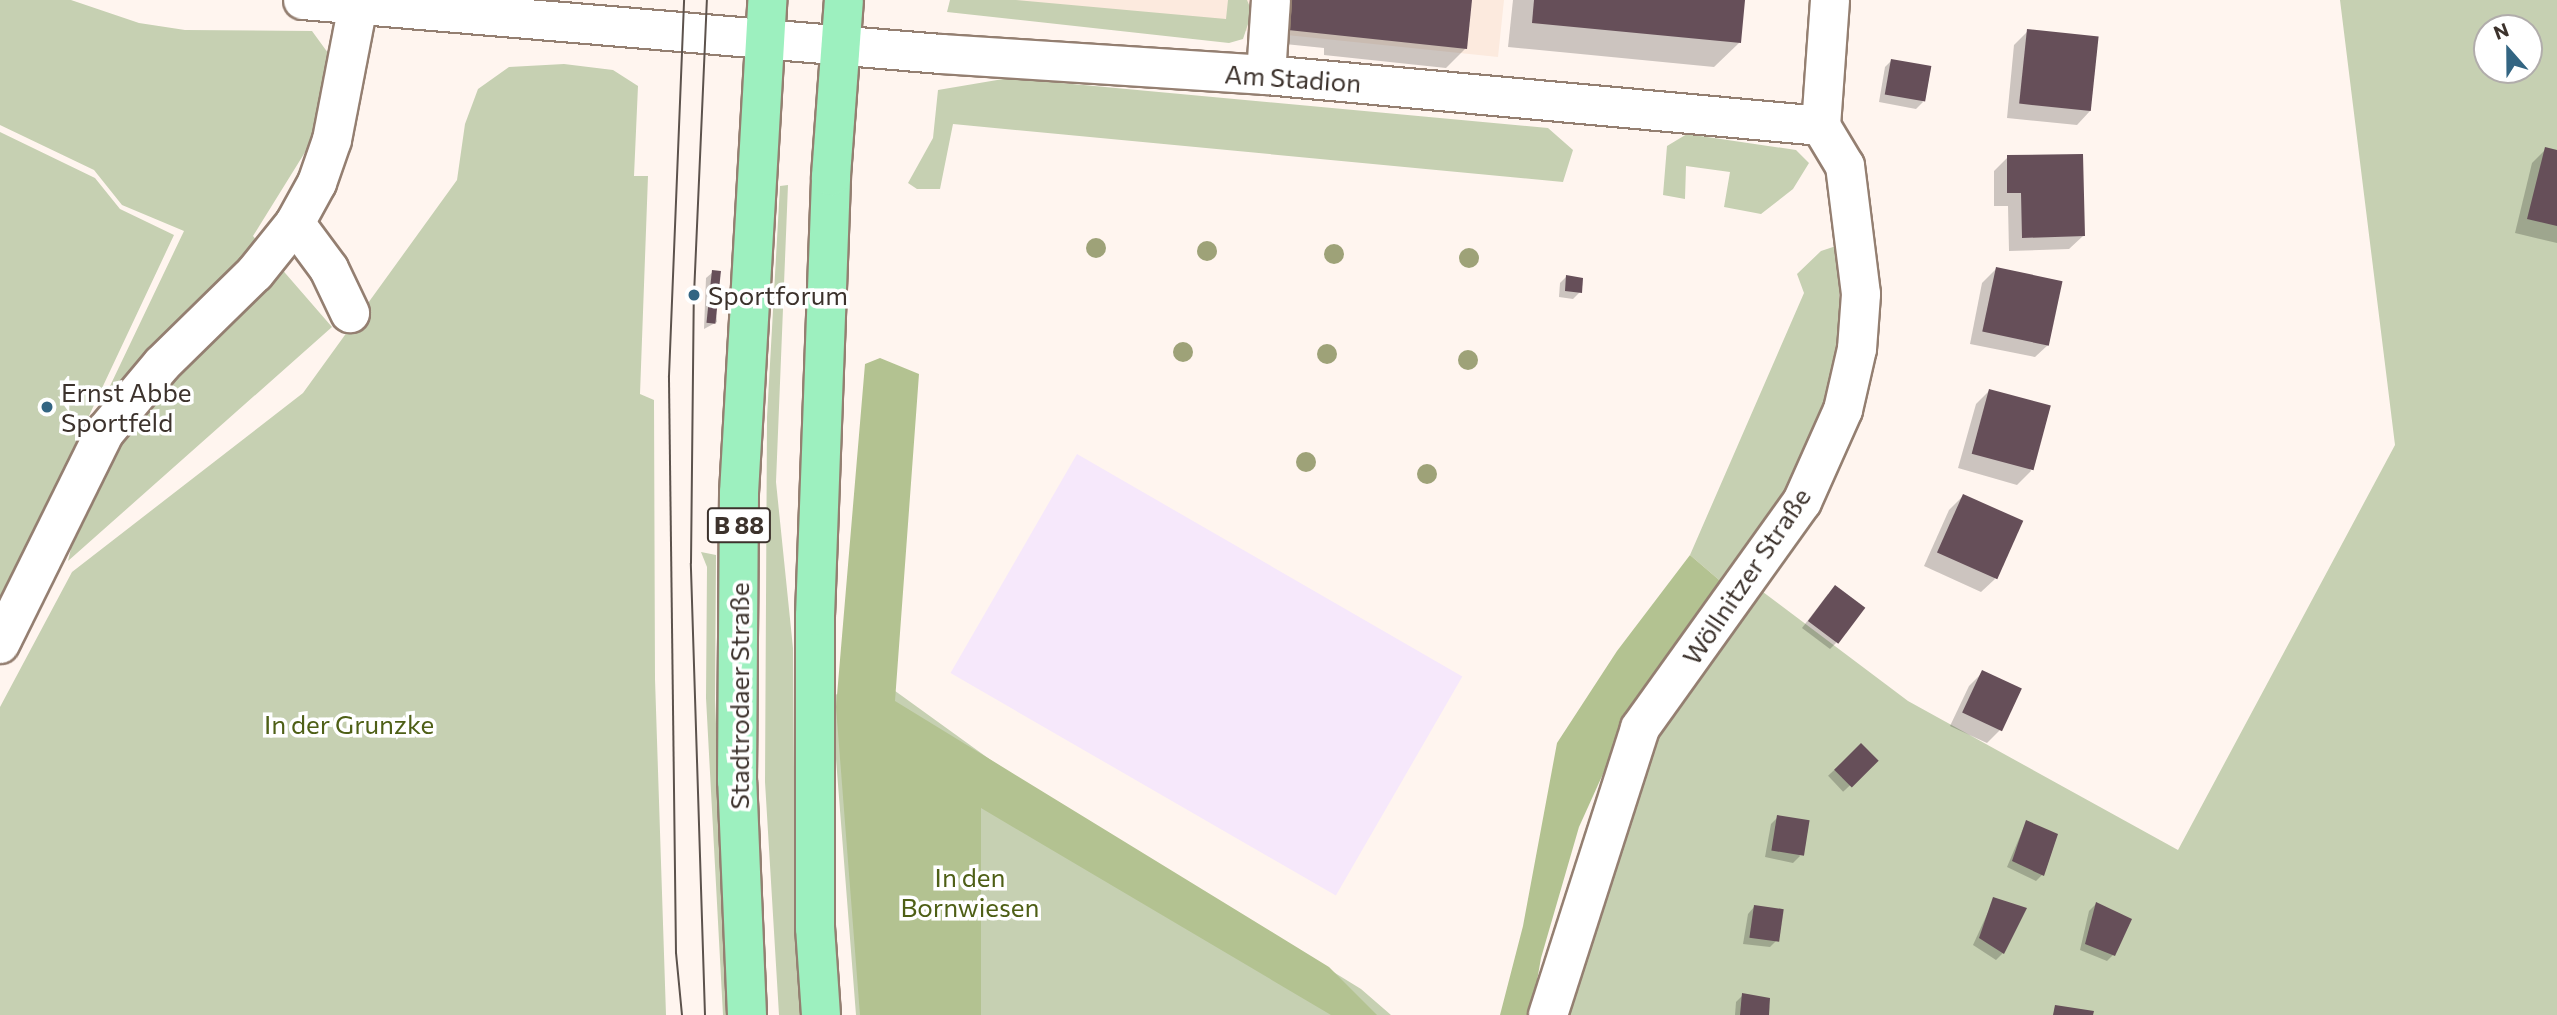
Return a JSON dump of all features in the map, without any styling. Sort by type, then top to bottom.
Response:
[{"type":"main road","points":[[821,1015],[815,928],[816,616],[827,266],[845,0]]},
{"type":"main road","name":"Stadtrodaer Straße","points":[[747,1015],[737,781],[739,492],[765,18]]},
{"type":"street","name":"Am Stadion","points":[[303,0],[765,18],[841,44],[1266,75],[1821,126]]},
{"type":"street","points":[[1266,75],[1272,0]]},
{"type":"street","points":[[1821,126],[1829,0]]},
{"type":"street","points":[[0,644],[105,432],[162,364],[255,274],[295,223],[317,183],[332,140],[359,2]]},
{"type":"street","name":"Wöllnitzer Straße","points":[[1548,1015],[1640,728],[1802,502],[1843,410],[1857,349],[1861,294],[1845,166],[1821,126]]},
{"type":"street","points":[[295,223],[329,270],[350,313]]},
{"type":"shaded area","points":[[951,0],[1504,0],[1498,57]]},
{"type":"shaded area","points":[[1077,454],[1462,676],[1336,896],[951,673]]},
{"type":"green space","points":[[0,0],[71,0],[139,23],[185,30],[312,31],[328,53],[312,141],[253,236],[332,327],[68,561],[110,386],[184,231],[122,205],[94,170],[0,125]]},
{"type":"green space","points":[[950,0],[1016,0],[1226,19],[1228,0],[1247,0],[1252,12],[1243,39],[1229,43],[947,12]]},
{"type":"green space","points":[[2340,0],[2557,0],[2557,1015],[1563,1015],[1633,782],[1672,704],[1759,589],[1908,701],[2178,850],[2395,445]]},
{"type":"green space","name":"In der Grunzke","points":[[564,64],[613,70],[638,86],[634,176],[648,176],[640,394],[654,400],[655,679],[666,1015],[0,1015],[0,707],[72,572],[303,393],[457,180],[465,124],[478,89],[509,67]]},
{"type":"green space","points":[[1009,78],[1548,128],[1573,150],[1563,182],[953,124],[940,189],[917,189],[908,183],[933,138],[938,90]]},
{"type":"green space","name":"Ernst Abbe Sportfeld","points":[[0,132],[95,178],[120,209],[174,235],[0,605]]},
{"type":"green space","points":[[1687,134],[1796,150],[1809,163],[1793,189],[1761,214],[1724,207],[1730,172],[1686,166],[1685,199],[1663,195],[1667,146]]},
{"type":"green space","points":[[788,185],[776,482],[793,648],[795,891],[803,1015],[779,1015],[765,782],[767,417],[780,186]]},
{"type":"green space","points":[[1839,245],[1840,355],[1817,437],[1798,480],[1725,585],[1690,555],[1804,293],[1797,274],[1821,251]]},
{"type":"green space","name":"In den Bornwiesen","points":[[880,358],[919,374],[895,701],[1329,967],[1377,1015],[1331,1015],[981,808],[981,1015],[860,1015],[836,707],[865,364]]},
{"type":"green space","points":[[701,552],[716,555],[715,700],[728,1015],[723,1015],[706,698],[707,567]]},
{"type":"green space","points":[[1690,555],[1725,585],[1626,723],[1579,827],[1541,958],[1531,1015],[1500,1015],[1523,926],[1557,743],[1617,651]]},
{"type":"green space","name":"In den Bornwiesen","points":[[891,688],[999,766],[1361,989],[1391,1015],[856,1015],[831,695]]},
{"type":"building","points":[[1291,0],[1472,0],[1467,49],[1288,30]]},
{"type":"building","points":[[1534,0],[1745,0],[1741,43],[1532,23]]},
{"type":"building","points":[[2027,29],[2099,37],[2091,111],[2019,104]]},
{"type":"building","points":[[1891,59],[1931,66],[1925,102],[1885,94]]},
{"type":"building","points":[[2545,147],[2557,150],[2557,226],[2527,219]]},
{"type":"building","points":[[2083,154],[2085,236],[2022,238],[2021,193],[2007,193],[2007,155]]},
{"type":"building","points":[[1996,267],[2063,281],[2049,346],[1982,332]]},
{"type":"building","points":[[712,270],[721,271],[715,324],[706,323]]},
{"type":"building","points":[[1566,275],[1583,278],[1582,293],[1565,291]]},
{"type":"building","points":[[1989,389],[2051,406],[2033,470],[1972,454]]},
{"type":"building","points":[[1963,494],[2023,521],[1997,579],[1937,552]]},
{"type":"building","points":[[1835,585],[1865,608],[1838,644],[1808,621]]},
{"type":"building","points":[[1982,670],[2022,689],[2002,731],[1962,713]]},
{"type":"building","points":[[1861,743],[1879,761],[1852,788],[1834,770]]},
{"type":"building","points":[[1777,815],[1810,820],[1804,856],[1771,851]]},
{"type":"building","points":[[2026,820],[2058,834],[2044,876],[2012,861]]},
{"type":"building","points":[[1993,897],[2027,908],[2004,954],[1979,938]]},
{"type":"building","points":[[2096,902],[2132,919],[2115,956],[2085,944]]},
{"type":"building","points":[[1754,905],[1784,909],[1779,942],[1749,938]]},
{"type":"building","points":[[1742,993],[1770,998],[1769,1015],[1740,1015]]},
{"type":"building","points":[[2055,1005],[2094,1011],[2093,1015],[2053,1015]]},
{"type":"tram line","points":[[682,1015],[676,953],[669,376],[684,0]]},
{"type":"tram line","points":[[705,1015],[691,563],[694,295],[707,0]]},
{"type":"place","name":"Sportforum","points":[[694,295]]},
{"type":"place","name":"Ernst Abbe Sportfeld","points":[[47,407]]}]
